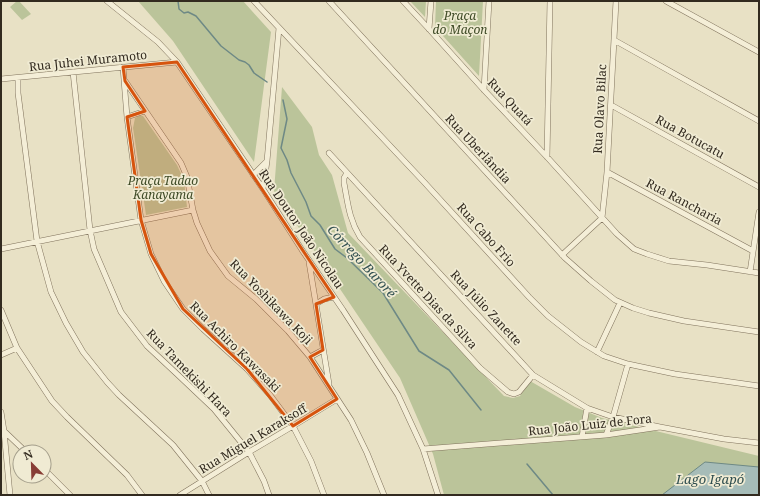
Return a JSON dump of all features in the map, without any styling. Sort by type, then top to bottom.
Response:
[{"type":"street","name":"Rua Doutor João Nicolau","points":[[108,1],[158,42],[177,62],[344,310],[398,395],[423,449],[438,495]]},
{"type":"street","name":"Rua Cabo Frio","points":[[254,1],[424,182],[529,297],[548,316],[581,342],[597,352],[628,364],[675,374],[759,386]]},
{"type":"street","name":"Rua Uberlândia","points":[[329,1],[562,255],[590,281],[620,303],[649,313],[684,321],[759,332]]},
{"type":"street","name":"Rua Quatá","points":[[403,1],[602,218],[634,249],[669,261],[759,273]]},
{"type":"street","points":[[429,29],[431,1]]},
{"type":"street","points":[[484,90],[488,1]]},
{"type":"street","points":[[547,157],[550,1]]},
{"type":"street","name":"Rua Olavo Bilac","points":[[602,218],[607,172],[616,1]]},
{"type":"street","points":[[666,1],[759,52]]},
{"type":"street","points":[[263,189],[267,161],[279,28]]},
{"type":"street","points":[[614,40],[759,121]]},
{"type":"street","name":"Rua Juhei Muramoto","points":[[1,79],[177,62]]},
{"type":"street","name":"Rua Achiro Kawasaki","points":[[123,67],[127,117],[142,220],[151,254],[164,281],[183,309],[247,369],[270,394],[293,426],[311,462],[324,495]]},
{"type":"street","name":"Rua Tamekishi Hara","points":[[73,72],[90,230],[94,249],[121,312],[147,346],[214,409],[249,452],[264,481],[269,495]]},
{"type":"street","points":[[18,78],[18,93],[37,241],[51,292],[66,323],[83,352],[119,395],[172,445],[202,482],[209,495]]},
{"type":"street","name":"Rua Yoshikawa Koji","points":[[125,81],[181,163],[187,177],[197,223],[210,251],[228,276],[256,300],[310,357],[351,420],[368,453],[384,495]]},
{"type":"street","name":"Rua Botucatu","points":[[611,105],[759,187]]},
{"type":"street","points":[[127,117],[145,111]]},
{"type":"street","name":"Rua Júlio Zanette","points":[[329,153],[533,375],[587,408],[613,417],[660,427]]},
{"type":"street","points":[[253,175],[267,161]]},
{"type":"street","name":"Rua Rancharia","points":[[607,172],[753,251]]},
{"type":"street","name":"Rua Yvette Dias da Silva","points":[[347,173],[344,178],[344,183],[350,218],[360,237],[475,362],[508,392],[514,394],[520,392],[533,375]]},
{"type":"street","points":[[1,249],[193,210]]},
{"type":"street","points":[[750,272],[757,235],[759,212]]},
{"type":"street","points":[[562,255],[602,218]]},
{"type":"street","points":[[309,260],[330,387]]},
{"type":"street","points":[[316,304],[324,299],[334,297]]},
{"type":"street","points":[[597,352],[620,303]]},
{"type":"street","points":[[1,310],[17,348],[52,401],[127,475],[142,495]]},
{"type":"street","points":[[1,355],[17,348]]},
{"type":"street","points":[[310,357],[323,350]]},
{"type":"street","points":[[606,435],[613,417],[628,364]]},
{"type":"street","name":"Rua Miguel Karaksoff","points":[[180,495],[337,399]]},
{"type":"street","points":[[582,437],[587,408]]},
{"type":"street","points":[[1,412],[10,495]]},
{"type":"street","name":"Rua João Luiz de Fora","points":[[423,449],[606,435],[660,427],[724,439],[759,443]]},
{"type":"street","points":[[2,431],[17,444]]},
{"type":"street","points":[[52,477],[70,495]]},
{"type":"street","points":[[61,486],[62,495]]},
{"type":"highlighted area","points":[[177,62],[334,297],[316,304],[323,350],[310,357],[337,399],[293,426],[247,369],[183,309],[151,254],[141,220],[127,117],[145,111],[125,81],[123,67]]},
{"type":"green space","points":[[19,1],[31,14],[22,20],[10,7]]},
{"type":"green space","points":[[138,1],[243,1],[271,32],[254,162],[173,41]]},
{"type":"green space","points":[[410,1],[426,1],[425,17]]},
{"type":"green space","name":"Praça do Maçon","points":[[436,1],[483,1],[479,76],[435,27]]},
{"type":"green space","points":[[282,87],[312,127],[319,155],[332,175],[348,233],[504,396],[513,398],[520,396],[530,381],[575,407],[602,418],[759,456],[759,495],[444,495],[433,454],[400,378],[274,191]]},
{"type":"green space","name":"Praça Tadao Kanayama","points":[[143,116],[177,165],[184,180],[187,207],[146,215],[133,128],[135,118]]},
{"type":"water","name":"Lago Igapó","points":[[705,462],[759,467],[759,495],[662,495]]},
{"type":"waterway","name":"Córrego Baroré","points":[[178,1],[179,9],[184,13],[188,12],[196,16],[221,46],[239,60],[249,65],[254,73],[267,82]]},
{"type":"waterway","name":"Córrego Baroré","points":[[283,100],[287,119],[281,148],[311,216],[320,225],[335,249],[347,258],[383,293],[419,351],[449,370],[481,410]]},
{"type":"waterway","name":"Córrego Baroré","points":[[527,464],[553,495]]}]
